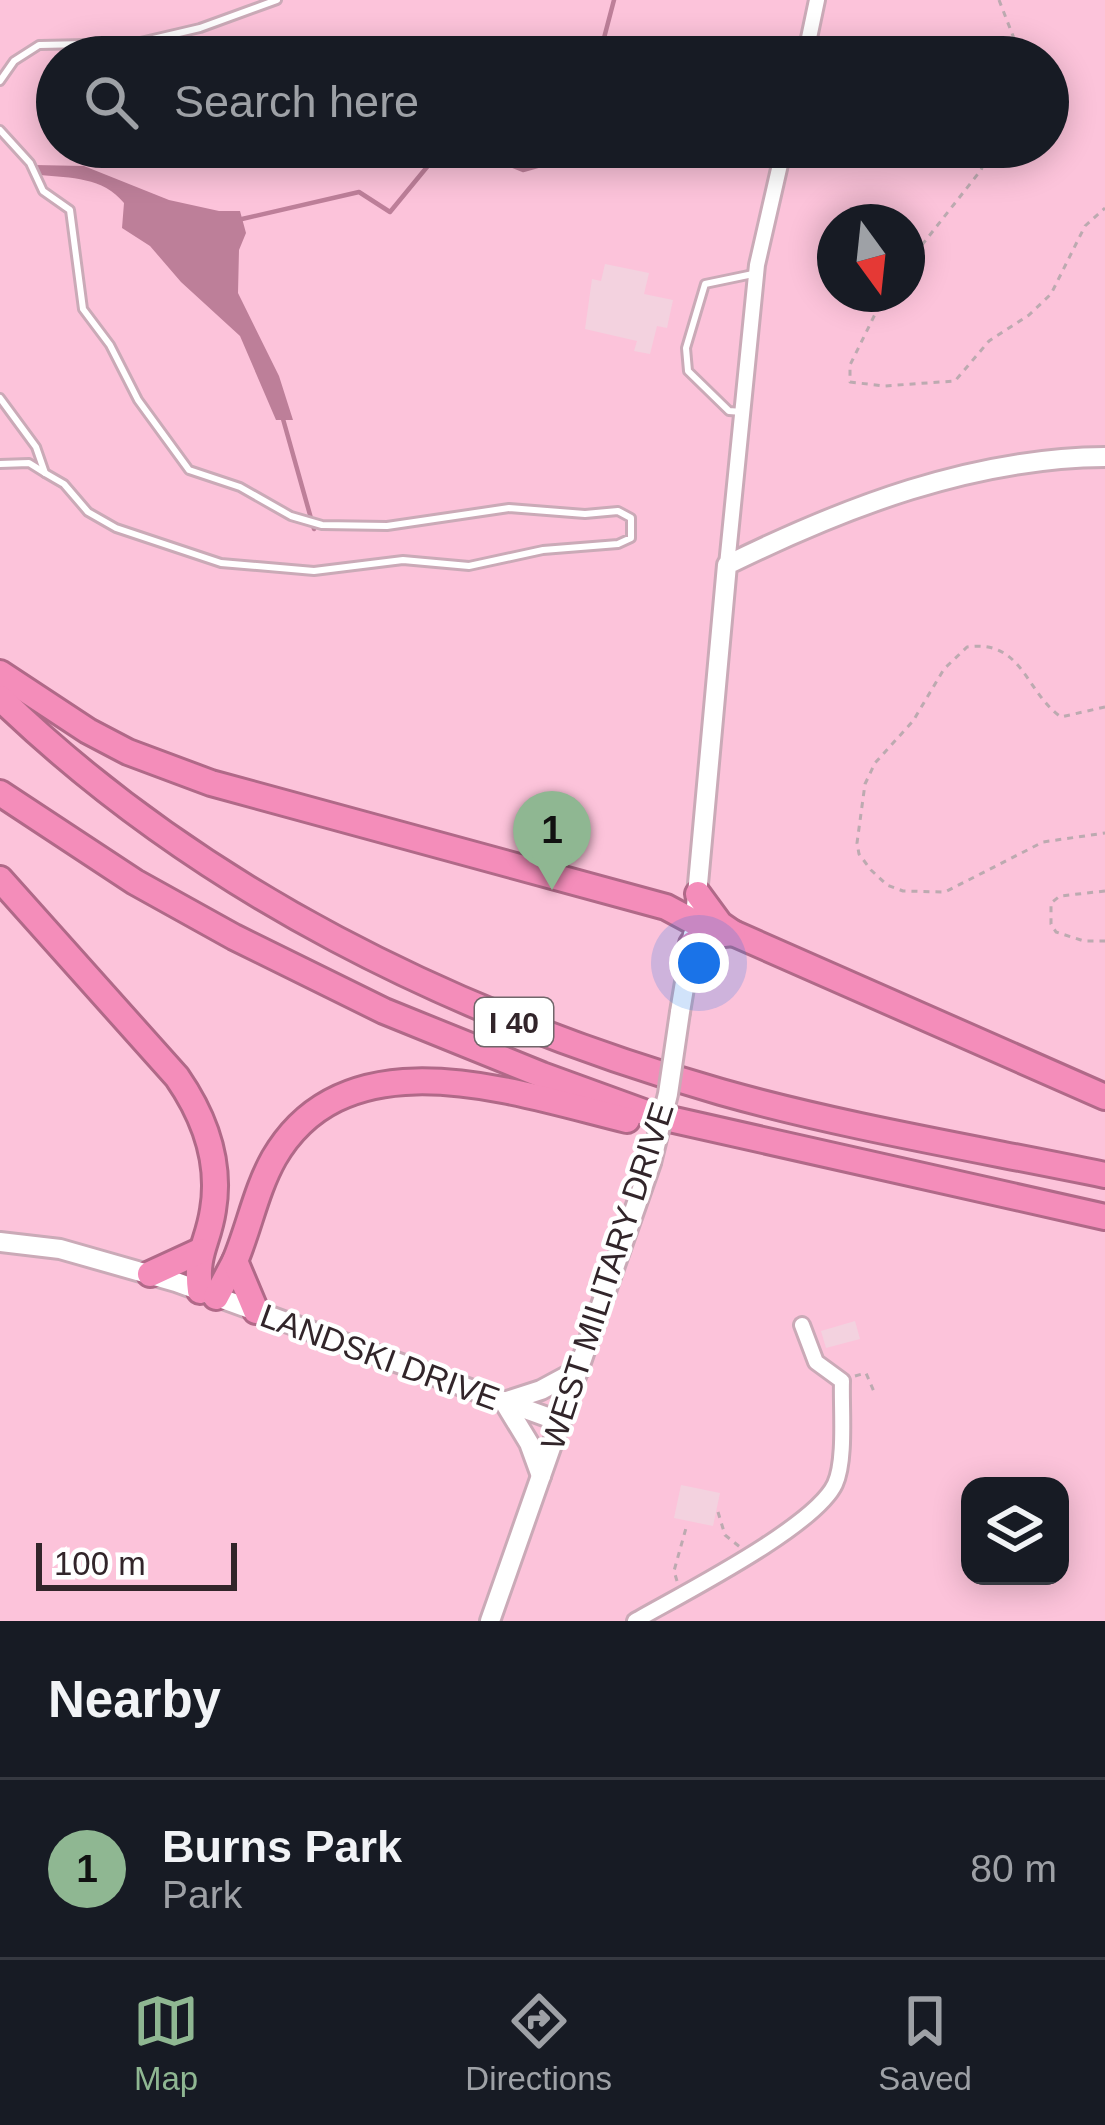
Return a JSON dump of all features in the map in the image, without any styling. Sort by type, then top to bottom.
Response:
[{"type":"highway","points":[[0,674],[88,731],[178,772],[679,911],[693,933],[733,933]]},
{"type":"highway","name":"I 40","points":[[0,698],[44,741],[143,818],[259,898],[487,1013],[725,1093],[1105,1175]]},
{"type":"highway","name":"I 40","points":[[0,794],[135,882],[314,977],[461,1043],[652,1115],[1105,1217]]},
{"type":"highway","points":[[0,879],[177,1077],[198,1111],[211,1150],[215,1189],[197,1267],[208,1294],[235,1261],[274,1158],[313,1113],[348,1093],[421,1081],[500,1088],[635,1122],[652,1115]]},
{"type":"highway","points":[[656,904],[699,887],[720,924],[733,933],[1105,1097]]},
{"type":"highway","points":[[150,1274],[200,1251]]},
{"type":"highway","points":[[235,1261],[256,1311]]},
{"type":"street","points":[[810,36],[818,0]]},
{"type":"street","points":[[728,565],[756,273],[779,168]]},
{"type":"street","points":[[728,565],[840,512],[940,482],[1041,460],[1105,458]]},
{"type":"street","name":"WEST MILITARY DRIVE","points":[[490,1621],[651,1163],[668,1094],[699,887],[728,565]]},
{"type":"street","name":"LANDSKI DRIVE","points":[[0,1242],[60,1249],[150,1274],[561,1422]]},
{"type":"street","points":[[635,1621],[751,1556],[824,1500],[837,1481],[842,1381],[816,1362],[802,1325]]},
{"type":"street","points":[[541,1476],[529,1443],[504,1402],[541,1390],[580,1369]]},
{"type":"lane","points":[[166,36],[278,0]]},
{"type":"lane","points":[[0,81],[14,61],[36,47]]},
{"type":"lane","points":[[0,130],[30,163],[43,191],[70,210],[83,309],[110,345],[138,400],[189,470],[322,525],[388,526],[509,508],[618,512],[631,518],[634,530],[626,542],[543,550],[488,564],[451,566],[403,560],[314,571],[232,564],[116,528],[88,512],[64,484],[29,463],[0,464]]},
{"type":"lane","points":[[742,412],[729,411],[688,371],[686,349],[705,284],[756,273]]},
{"type":"lane","points":[[0,398],[36,447],[45,473]]},
{"type":"path","points":[[999,0],[1014,36]]},
{"type":"path","points":[[925,241],[982,168]]},
{"type":"path","points":[[876,312],[850,364],[850,382],[884,386],[955,380],[989,341],[1052,294],[1085,226],[1105,208]]},
{"type":"path","points":[[1105,707],[1061,717],[1006,655],[995,647],[967,647],[944,669],[913,721],[875,764],[860,806],[857,842],[859,854],[887,885],[920,894],[957,888],[1043,842],[1105,833]]},
{"type":"path","points":[[1105,891],[1060,896],[1051,903],[1050,913],[1056,932],[1084,941],[1105,941]]},
{"type":"path","points":[[842,1381],[866,1373],[875,1394]]},
{"type":"path","points":[[718,1512],[725,1534],[751,1556]]},
{"type":"path","points":[[681,1594],[674,1571],[686,1528]]},
{"type":"shaded area","points":[[0,0],[1105,0],[1105,1621],[0,1621]]},
{"type":"shaded area","points":[[36,168],[89,168],[169,200],[240,211],[246,233],[239,250],[238,293],[279,376],[293,420],[276,420],[240,336],[150,246],[122,228],[124,203],[116,194],[86,180],[40,175]]},
{"type":"building","points":[[605,264],[649,273],[644,294],[673,300],[667,328],[657,326],[650,354],[634,351],[637,341],[585,329],[592,279],[601,281]]},
{"type":"building","points":[[855,1321],[860,1339],[826,1348],[821,1331]]},
{"type":"building","points":[[681,1485],[720,1493],[713,1526],[674,1518]]},
{"type":"waterway","points":[[605,36],[614,0]]},
{"type":"waterway","points":[[242,219],[359,192],[390,212],[426,168]]},
{"type":"waterway","points":[[518,168],[530,168]]},
{"type":"waterway","points":[[283,419],[314,529]]},
{"type":"place","name":"Burns Park","points":[[552,890]]}]
